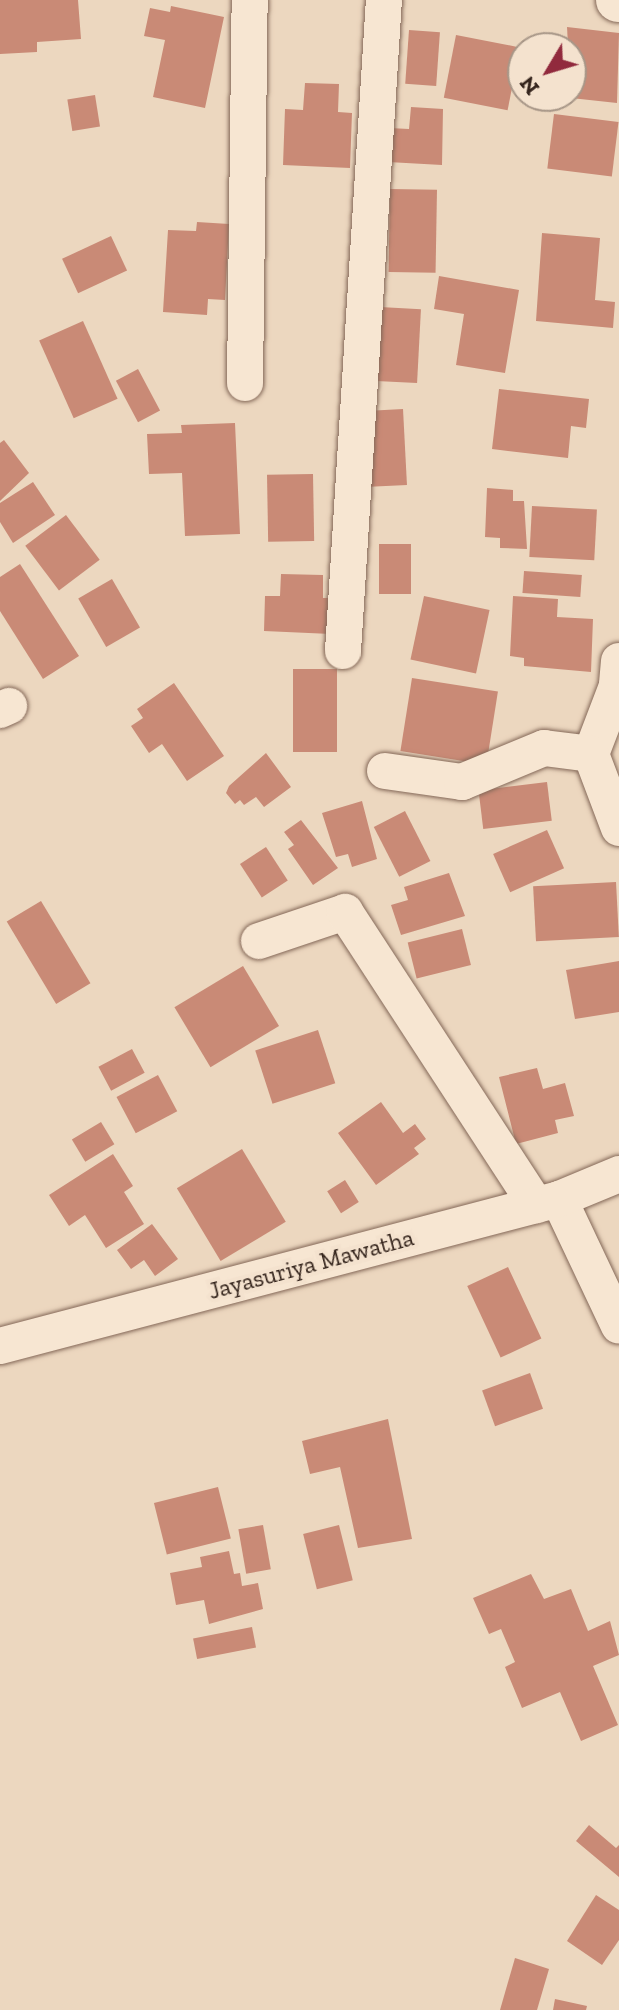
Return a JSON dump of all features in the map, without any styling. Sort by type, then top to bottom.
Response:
[{"type":"street","points":[[245,383],[250,0]]},
{"type":"street","points":[[343,651],[384,0]]},
{"type":"street","points":[[619,661],[617,686],[591,754],[619,828]]},
{"type":"street","points":[[385,771],[462,782],[544,748],[591,754]]},
{"type":"street","points":[[259,941],[345,912],[547,1202],[619,1326]]},
{"type":"street","name":"Jayasuriya Mawatha","points":[[0,1346],[547,1202],[619,1174]]},
{"type":"building","points":[[0,0],[78,0],[81,39],[37,42],[37,52],[0,54]]},
{"type":"building","points":[[171,6],[224,17],[205,108],[153,97],[165,40],[144,36],[150,8],[170,12]]},
{"type":"building","points":[[567,27],[619,33],[617,103],[587,100],[587,32],[567,32]]},
{"type":"building","points":[[409,30],[440,32],[436,86],[405,84]]},
{"type":"building","points":[[456,35],[507,45],[507,110],[444,98]]},
{"type":"building","points":[[305,83],[339,84],[338,112],[352,113],[350,168],[283,165],[285,109],[303,110]]},
{"type":"building","points":[[95,95],[100,127],[72,131],[67,99]]},
{"type":"building","points":[[411,107],[443,109],[442,165],[388,162],[389,128],[409,129]]},
{"type":"building","points":[[554,114],[619,122],[612,177],[547,169]]},
{"type":"building","points":[[390,189],[437,190],[436,273],[389,272]]},
{"type":"building","points":[[197,222],[229,224],[225,300],[208,299],[207,315],[163,312],[168,230],[196,231]]},
{"type":"building","points":[[542,233],[600,238],[595,300],[615,302],[613,328],[536,321]]},
{"type":"building","points":[[111,236],[127,270],[78,293],[62,259]]},
{"type":"building","points":[[439,276],[519,290],[505,373],[456,365],[464,314],[434,309]]},
{"type":"building","points":[[380,307],[421,309],[417,383],[376,381]]},
{"type":"building","points":[[83,321],[118,399],[74,418],[39,341]]},
{"type":"building","points":[[138,369],[160,410],[138,422],[116,381]]},
{"type":"building","points":[[499,389],[589,399],[586,428],[571,426],[568,458],[492,449]]},
{"type":"building","points":[[403,409],[407,485],[370,487],[366,411]]},
{"type":"building","points":[[235,423],[240,534],[185,536],[182,473],[149,474],[147,434],[182,433],[181,425]]},
{"type":"building","points":[[4,440],[29,473],[0,501],[0,443]]},
{"type":"building","points":[[313,474],[314,541],[268,542],[267,475]]},
{"type":"building","points":[[33,482],[55,515],[13,543],[0,522],[0,503]]},
{"type":"building","points":[[487,488],[513,490],[513,501],[524,501],[527,549],[500,548],[500,538],[485,537]]},
{"type":"building","points":[[532,506],[597,509],[594,560],[529,557]]},
{"type":"building","points":[[66,515],[100,560],[59,590],[25,546]]},
{"type":"building","points":[[379,544],[411,544],[411,594],[379,594]]},
{"type":"building","points":[[20,564],[79,656],[43,679],[0,611],[0,577]]},
{"type":"building","points":[[524,571],[582,575],[580,597],[522,593]]},
{"type":"building","points":[[281,574],[323,575],[323,598],[332,598],[331,634],[264,631],[265,596],[280,596]]},
{"type":"building","points":[[112,579],[140,627],[106,647],[78,598]]},
{"type":"building","points":[[424,596],[490,610],[476,674],[410,660]]},
{"type":"building","points":[[513,596],[558,599],[557,617],[593,619],[591,672],[524,666],[524,658],[510,656]]},
{"type":"building","points":[[293,669],[337,669],[337,752],[293,752]]},
{"type":"building","points":[[412,678],[498,692],[486,765],[400,751]]},
{"type":"building","points":[[174,683],[224,756],[187,781],[162,744],[149,753],[131,726],[143,718],[137,709]]},
{"type":"building","points":[[266,753],[291,787],[264,807],[256,797],[244,805],[240,800],[235,804],[226,793],[229,786]]},
{"type":"building","points":[[547,782],[552,821],[483,829],[479,790]]},
{"type":"building","points":[[362,801],[377,859],[352,867],[348,854],[336,857],[322,813]]},
{"type":"building","points":[[405,811],[430,861],[399,877],[374,827]]},
{"type":"building","points":[[301,820],[338,868],[313,885],[288,849],[294,845],[284,832]]},
{"type":"building","points":[[547,830],[564,868],[510,892],[493,854]]},
{"type":"building","points":[[266,847],[288,881],[262,897],[240,864]]},
{"type":"building","points":[[449,873],[465,916],[401,935],[391,905],[408,900],[404,887]]},
{"type":"building","points":[[616,882],[619,937],[536,941],[533,886]]},
{"type":"building","points":[[41,901],[90,983],[56,1004],[7,922]]},
{"type":"building","points":[[462,929],[471,965],[417,978],[408,943]]},
{"type":"building","points":[[619,961],[619,1012],[575,1019],[566,970]]},
{"type":"building","points":[[243,966],[279,1026],[210,1067],[174,1007]]},
{"type":"building","points":[[318,1030],[335,1083],[273,1104],[255,1050]]},
{"type":"building","points":[[132,1049],[145,1073],[111,1091],[98,1067]]},
{"type":"building","points":[[537,1068],[543,1089],[565,1083],[574,1116],[555,1120],[558,1133],[516,1144],[499,1077]]},
{"type":"building","points":[[158,1075],[177,1111],[136,1133],[117,1097]]},
{"type":"building","points":[[381,1102],[403,1133],[415,1124],[426,1139],[414,1148],[419,1154],[376,1185],[338,1133]]},
{"type":"building","points":[[101,1122],[114,1144],[85,1162],[72,1140]]},
{"type":"building","points":[[242,1149],[286,1222],[221,1261],[177,1188]]},
{"type":"building","points":[[113,1154],[133,1186],[124,1192],[144,1224],[106,1248],[85,1215],[69,1226],[49,1195]]},
{"type":"building","points":[[345,1180],[359,1202],[341,1213],[327,1191]]},
{"type":"building","points":[[152,1224],[178,1259],[155,1276],[144,1260],[131,1269],[117,1250]]},
{"type":"building","points":[[508,1267],[541,1339],[501,1358],[467,1286]]},
{"type":"building","points":[[530,1373],[543,1409],[495,1426],[482,1390]]},
{"type":"building","points":[[388,1419],[412,1539],[358,1548],[340,1467],[310,1474],[302,1441]]},
{"type":"building","points":[[218,1487],[231,1538],[167,1554],[154,1503]]},
{"type":"building","points":[[263,1525],[271,1569],[246,1574],[238,1529]]},
{"type":"building","points":[[339,1525],[353,1580],[317,1589],[303,1534]]},
{"type":"building","points":[[229,1551],[234,1574],[240,1573],[242,1586],[258,1583],[263,1609],[209,1624],[204,1600],[176,1605],[170,1573],[202,1567],[200,1557]]},
{"type":"building","points":[[531,1574],[544,1599],[571,1589],[588,1631],[610,1621],[619,1655],[593,1666],[618,1725],[581,1741],[560,1692],[522,1708],[505,1667],[515,1662],[501,1629],[489,1634],[473,1598]]},
{"type":"building","points":[[252,1627],[256,1648],[197,1659],[193,1638]]},
{"type":"building","points":[[589,1825],[616,1848],[619,1845],[619,1877],[576,1841]]},
{"type":"building","points":[[596,1895],[619,1910],[619,1940],[602,1965],[567,1941]]},
{"type":"building","points":[[515,1958],[549,1969],[537,2010],[500,2010]]},
{"type":"building","points":[[555,1999],[587,2006],[586,2010],[553,2010]]}]
